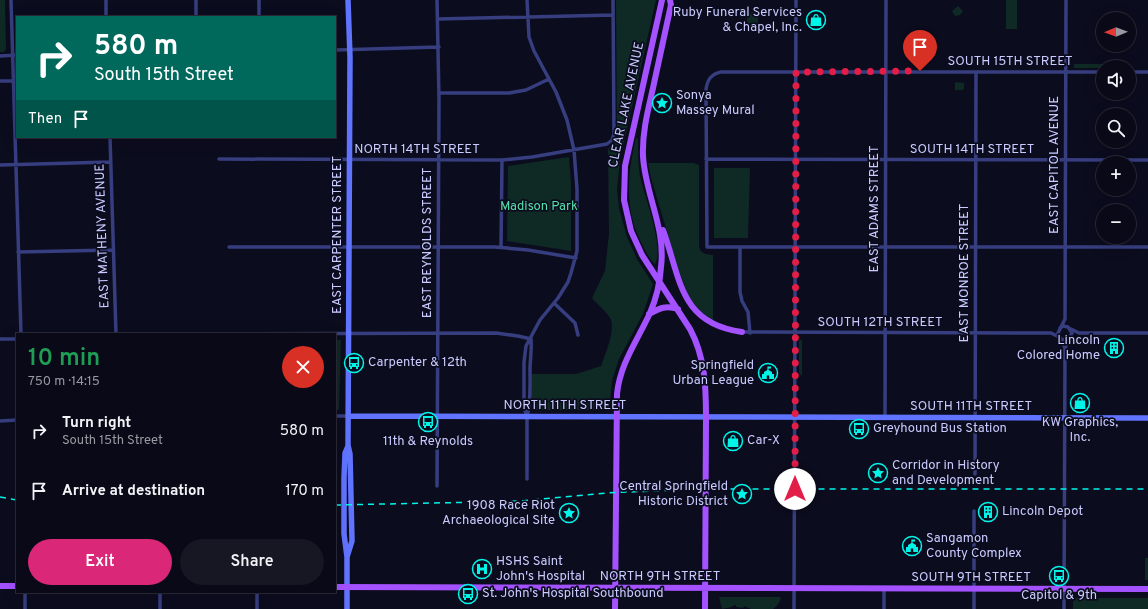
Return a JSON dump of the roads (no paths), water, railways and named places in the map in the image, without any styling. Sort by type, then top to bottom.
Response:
[{"type":"main road","name":"CLEAR LAKE AVENUE","points":[[659,281],[642,255],[631,231],[625,211],[623,188],[625,166],[662,0]]},
{"type":"main road","name":"CLEAR LAKE AVENUE","points":[[659,281],[662,265],[661,240],[644,169],[643,135],[671,5],[670,0]]},
{"type":"main road","points":[[653,204],[668,243],[680,286],[691,306],[705,319],[717,326],[742,332]]},
{"type":"main road","points":[[659,281],[695,338],[702,361],[706,387],[705,609]]},
{"type":"main road","points":[[615,609],[616,417],[618,386],[626,359],[649,314],[659,281]]},
{"type":"main road","points":[[649,314],[664,307],[678,309]]},
{"type":"main road","points":[[0,586],[16,586]]},
{"type":"main road","name":"NORTH 9TH STREET","points":[[336,587],[794,588]]},
{"type":"main road","name":"SOUTH 9TH STREET","points":[[794,588],[1148,589]]},
{"type":"street","points":[[11,0],[12,56],[15,81],[21,333]]},
{"type":"street","points":[[106,0],[106,16]]},
{"type":"street","points":[[196,0],[196,16]]},
{"type":"street","points":[[259,0],[259,16]]},
{"type":"street","name":"EAST CARPENTER STREET","points":[[347,609],[347,557],[352,541],[350,454],[348,445],[350,49],[348,0]]},
{"type":"street","name":"EAST REYNOLDS STREET","points":[[437,486],[439,160],[438,0]]},
{"type":"street","points":[[527,0],[528,31],[531,44],[563,110],[574,150],[577,189],[576,258],[568,282],[540,320],[531,339],[530,407],[527,417],[527,479]]},
{"type":"street","points":[[438,19],[613,14],[613,0]]},
{"type":"street","points":[[794,609],[796,0]]},
{"type":"street","name":"EAST ADAMS STREET","points":[[885,418],[886,0]]},
{"type":"street","name":"EAST CAPITOL AVENUE","points":[[1065,319],[1066,0]]},
{"type":"street","name":"NORTH 14TH STREET","points":[[219,160],[502,160],[532,157],[607,144],[612,140],[614,134],[613,14]]},
{"type":"street","points":[[336,50],[439,47]]},
{"type":"street","points":[[0,56],[16,55]]},
{"type":"street","name":"SOUTH 15TH STREET","points":[[706,159],[707,84],[712,76],[721,72],[1096,72]]},
{"type":"street","name":"EAST MONROE STREET","points":[[975,474],[976,72]]},
{"type":"street","points":[[1136,72],[1148,72]]},
{"type":"street","points":[[439,93],[509,93],[526,90],[549,79]]},
{"type":"street","points":[[0,81],[15,81]]},
{"type":"street","name":"EAST MATHENY AVENUE","points":[[110,138],[116,333]]},
{"type":"street","points":[[796,160],[706,159],[707,247],[1148,247]]},
{"type":"street","points":[[501,247],[502,160]]},
{"type":"street","name":"SOUTH 14TH STREET","points":[[796,160],[1148,160]]},
{"type":"street","points":[[0,165],[111,162]]},
{"type":"street","points":[[229,247],[501,247],[576,258]]},
{"type":"street","points":[[740,247],[740,292],[742,301],[748,312],[750,333]]},
{"type":"street","points":[[18,252],[113,250]]},
{"type":"street","points":[[554,303],[575,323],[578,335]]},
{"type":"street","points":[[1064,609],[1065,348],[1072,333],[1065,319]]},
{"type":"street","points":[[1065,319],[1058,333],[1065,348]]},
{"type":"street","points":[[1050,333],[1063,326],[1079,333],[1148,333]]},
{"type":"street","name":"SOUTH 12TH STREET","points":[[742,332],[1050,333],[1060,338]]},
{"type":"street","points":[[336,333],[496,333],[531,339]]},
{"type":"street","points":[[1060,338],[1065,340],[1079,333]]},
{"type":"street","points":[[0,339],[16,339]]},
{"type":"street","name":"NORTH 11TH STREET","points":[[336,416],[795,418]]},
{"type":"street","name":"SOUTH 11TH STREET","points":[[795,418],[1148,418]]},
{"type":"street","points":[[0,421],[16,420]]},
{"type":"street","points":[[974,511],[974,609]]},
{"type":"street","points":[[884,588],[884,609]]},
{"type":"street","points":[[25,593],[25,609]]},
{"type":"street","points":[[160,593],[160,609]]},
{"type":"street","points":[[257,593],[257,609]]},
{"type":"railway","points":[[336,505],[521,501],[606,493],[697,489],[1148,489]]},
{"type":"railway","points":[[0,497],[16,500]]},
{"type":"place","name":"Ruby Funeral Services & Chapel, Inc.","points":[[816,20]]},
{"type":"place","name":"Sonya Massey Mural","points":[[662,103]]},
{"type":"place","name":"Lincoln Colored Home","points":[[1114,348]]},
{"type":"place","name":"Carpenter & 12th","points":[[354,363]]},
{"type":"place","name":"Springfield Urban League","points":[[768,373]]},
{"type":"place","name":"KW Graphics, Inc.","points":[[1080,403]]},
{"type":"place","name":"11th & Reynolds","points":[[428,422]]},
{"type":"place","name":"Greyhound Bus Station","points":[[859,429]]},
{"type":"place","name":"Car-X","points":[[733,441]]},
{"type":"place","name":"Corridor in History and Development","points":[[878,473]]},
{"type":"place","name":"Central Springfield Historic District","points":[[742,494]]},
{"type":"place","name":"Lincoln Depot","points":[[988,512]]},
{"type":"place","name":"1908 Race Riot Archaeological Site","points":[[569,513]]},
{"type":"place","name":"Sangamon County Complex","points":[[912,546]]},
{"type":"place","name":"HSHS Saint John's Hospital","points":[[482,569]]},
{"type":"place","name":"Capitol & 9th","points":[[1059,576]]},
{"type":"place","name":"St. John's Hospital Southbound","points":[[468,594]]},
{"type":"park label","name":"Madison Park","points":[[539,207]]}]
